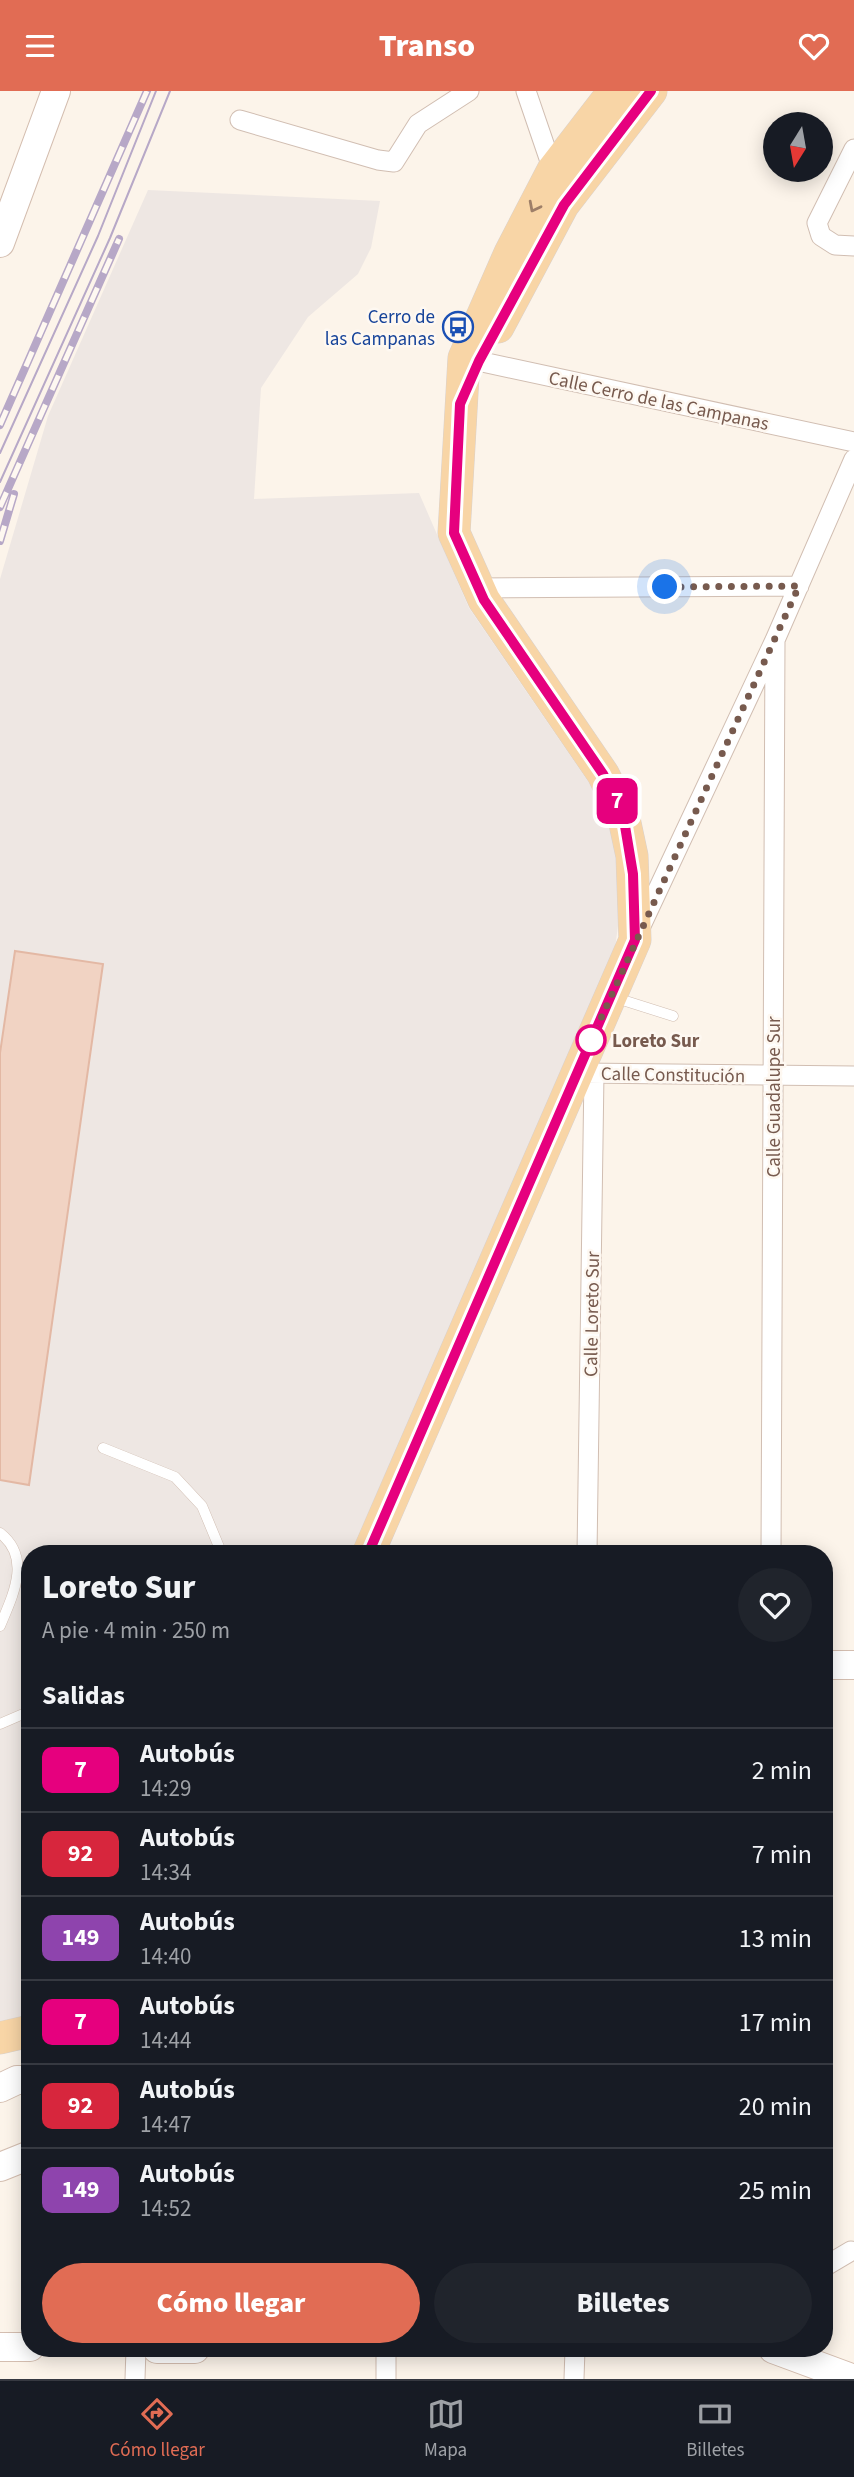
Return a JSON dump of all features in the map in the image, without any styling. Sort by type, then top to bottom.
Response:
[{"type":"main road","points":[[372,1545],[585,1073],[610,996],[635,940],[634,880],[623,814],[603,774],[477,588],[454,533],[460,404],[472,359],[510,253],[552,170],[614,91]]},
{"type":"main road","points":[[472,359],[564,205],[651,91]]},
{"type":"main road","points":[[0,2038],[21,2033]]},
{"type":"street","points":[[0,243],[56,91]]},
{"type":"street","points":[[240,120],[377,160],[394,162],[418,124],[469,91]]},
{"type":"street","points":[[526,91],[552,170]]},
{"type":"street","points":[[854,149],[817,223],[821,236],[835,245],[854,246]]},
{"type":"street","name":"Calle Cerro de las Campanas","points":[[472,359],[854,442]]},
{"type":"street","points":[[635,940],[775,640],[854,459]]},
{"type":"street","points":[[477,588],[799,586]]},
{"type":"street","name":"Calle Guadalupe Sur","points":[[771,1545],[775,640]]},
{"type":"street","name":"Calle Constitución","points":[[585,1073],[854,1076]]},
{"type":"street","name":"Calle Loreto Sur","points":[[585,1073],[587,1545]]},
{"type":"street","points":[[833,1665],[854,1665]]},
{"type":"street","points":[[0,2088],[21,2080]]},
{"type":"street","points":[[0,2145],[11,2152],[21,2153]]},
{"type":"street","points":[[0,2167],[21,2158]]},
{"type":"street","points":[[833,2250],[853,2251]]},
{"type":"street","points":[[833,2262],[853,2251]]},
{"type":"street","points":[[0,2347],[21,2347]]},
{"type":"street","points":[[135,2379],[136,2357]]},
{"type":"street","points":[[386,2357],[386,2379]]},
{"type":"street","points":[[574,2379],[575,2357]]},
{"type":"street","points":[[789,2357],[825,2375],[854,2379]]},
{"type":"lane","points":[[610,996],[673,1016]]},
{"type":"lane","points":[[103,1448],[175,1476],[202,1506],[218,1545]]},
{"type":"lane","points":[[0,1533],[12,1542],[19,1563],[16,1588],[0,1626]]},
{"type":"lane","points":[[0,1724],[21,1715]]},
{"type":"shaded area","points":[[148,190],[380,201],[371,248],[358,274],[308,317],[261,388],[254,499],[419,493],[469,608],[589,783],[607,816],[617,849],[622,897],[614,955],[354,1545],[21,1545],[21,2017],[0,2021],[0,579],[48,416]]},
{"type":"building","points":[[15,951],[103,964],[29,1485],[0,1480],[0,1053]]},
{"type":"tram line","points":[[0,453],[98,236],[156,91]]},
{"type":"tram line","points":[[0,482],[110,238],[170,91]]},
{"type":"railway","points":[[0,425],[147,91]]},
{"type":"railway","points":[[0,507],[119,239]]},
{"type":"railway","points":[[0,541],[14,494]]},
{"type":"bus line","name":"7","points":[[372,1545],[635,940],[632,856],[623,814],[603,774],[484,600],[454,533],[460,404],[479,361],[564,205],[651,91]]},
{"type":"place","name":"Cerro de las Campanas","points":[[458,327]]},
{"type":"place","name":"Loreto Sur","points":[[591,1040]]},
{"type":"route","points":[[591,1040],[799,586],[665,587]]}]
